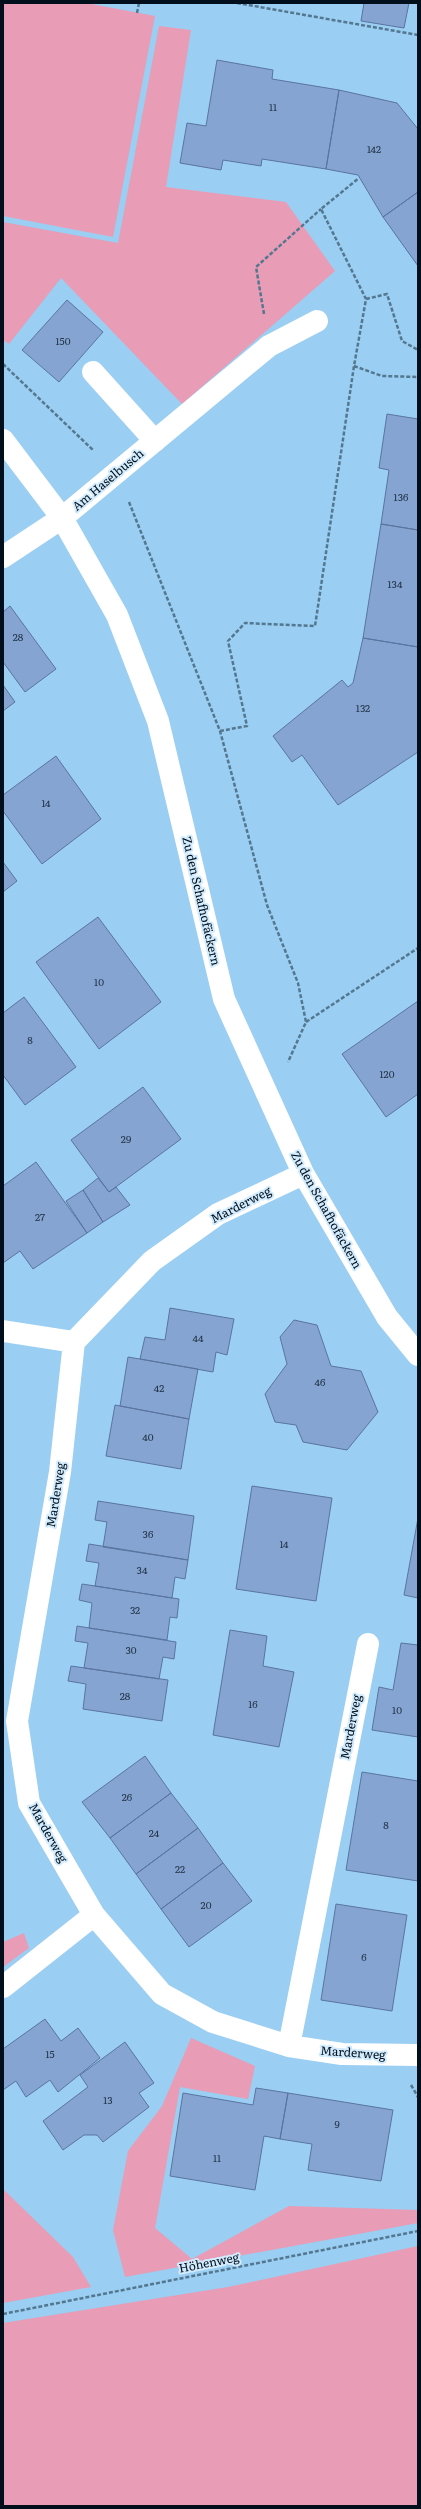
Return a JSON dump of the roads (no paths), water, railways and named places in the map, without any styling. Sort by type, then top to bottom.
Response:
[{"type":"street","name":"Am Haselbusch","points":[[3,557],[62,518],[269,346],[317,321]]},
{"type":"street","points":[[93,372],[155,441]]},
{"type":"street","points":[[208,396],[233,396]]},
{"type":"street","name":"Zu den Schafhofäckern","points":[[3,440],[62,518],[117,615],[158,722],[224,999],[303,1174],[387,1317],[418,1355]]},
{"type":"street","name":"Marderweg","points":[[303,1174],[218,1214],[152,1260],[74,1342],[60,1472],[17,1721],[29,1803],[94,1915],[162,1994],[213,2022],[289,2046],[342,2054],[418,2054]]},
{"type":"street","points":[[3,1331],[74,1342]]},
{"type":"street","name":"Marderweg","points":[[289,2046],[368,1644]]},
{"type":"street","points":[[3,1987],[94,1915]]}]
